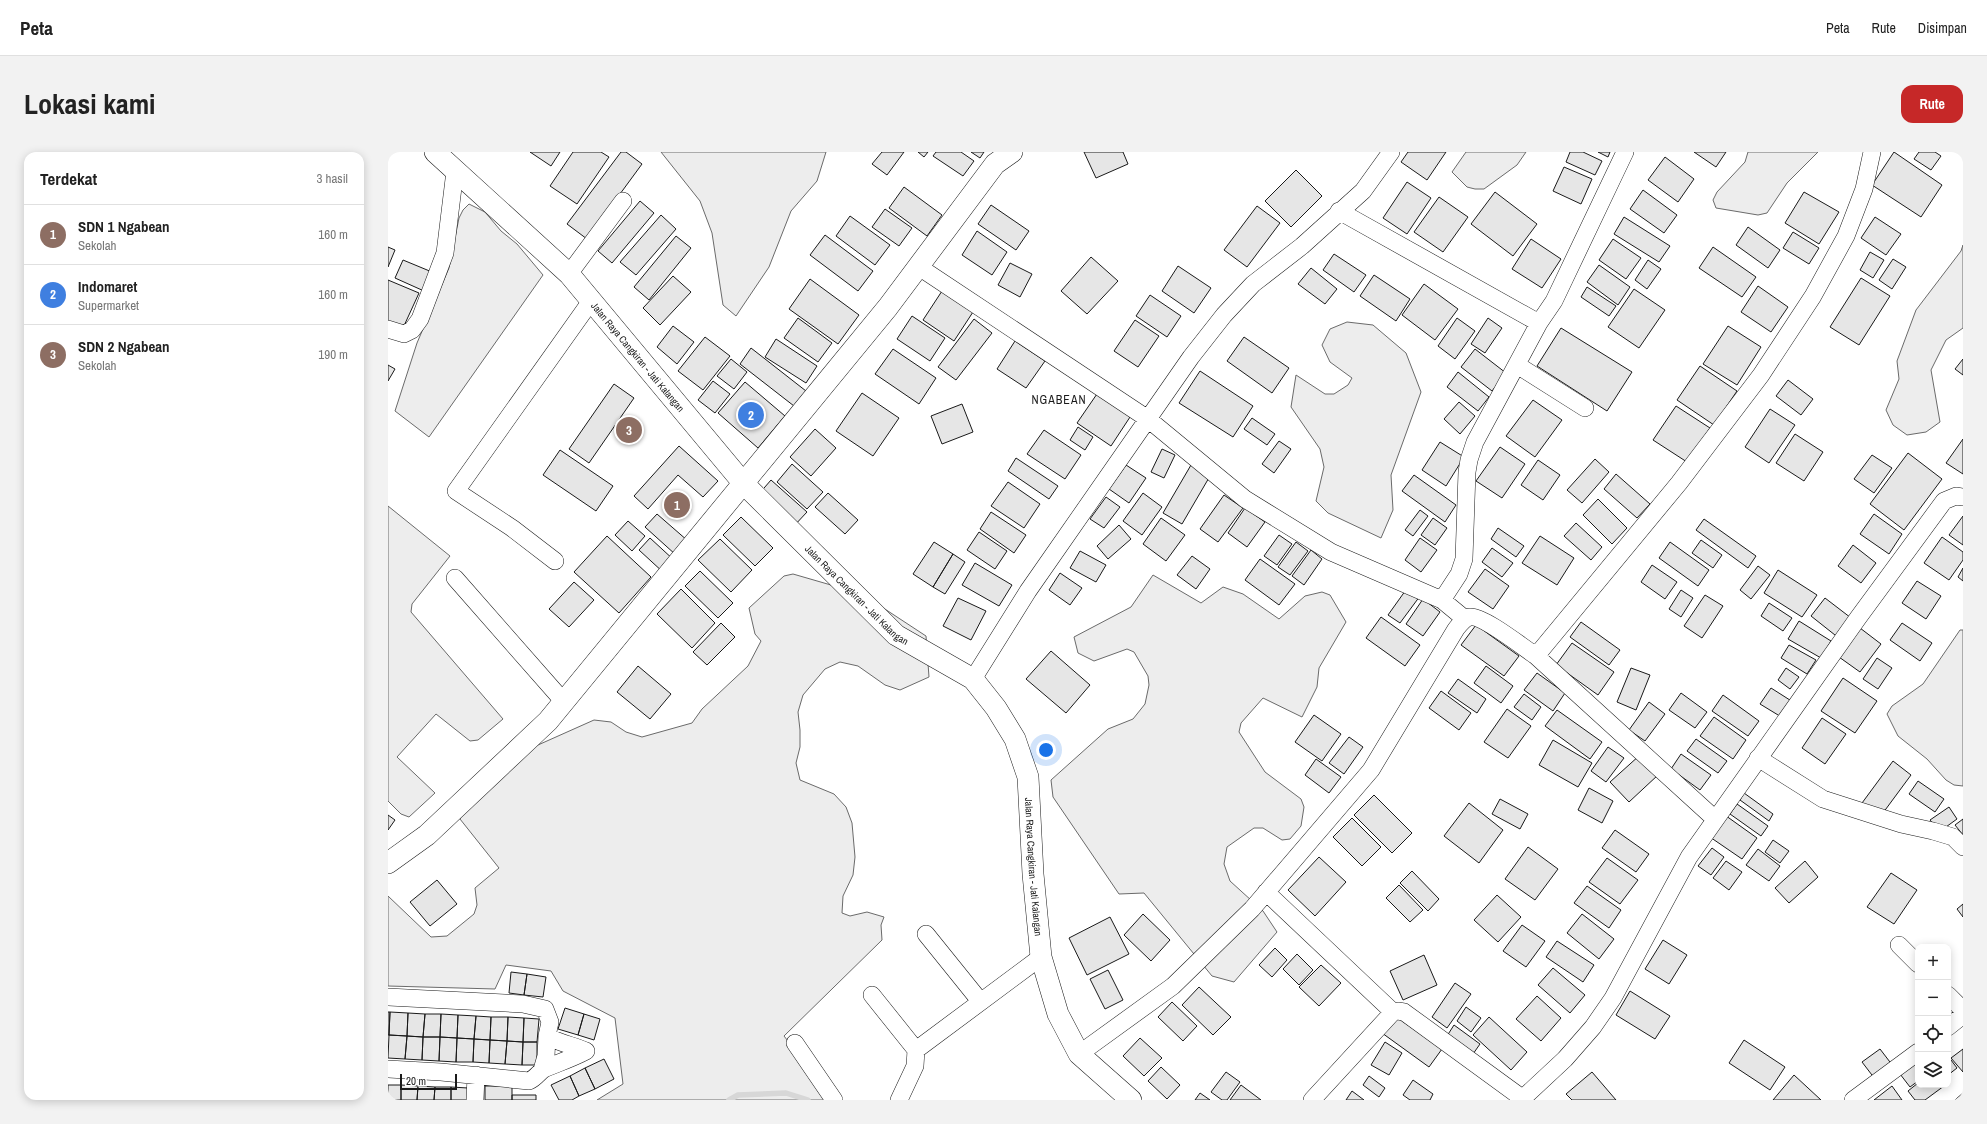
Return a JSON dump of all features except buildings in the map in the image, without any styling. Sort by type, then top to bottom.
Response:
[{"type":"street","name":"Jalan Raya Cangkiran - Jati Kalangan","points":[[436,152],[569,274],[744,484],[896,635],[973,678],[996,708],[1015,739],[1028,777],[1033,874],[1041,957],[1058,1014],[1079,1054],[1131,1100]]},
{"type":"street","points":[[388,863],[427,835],[548,722],[884,314],[995,164],[1012,152]]},
{"type":"street","points":[[973,678],[1028,591],[1191,357],[1224,315],[1252,284],[1302,246],[1339,211],[1363,191],[1391,152]]},
{"type":"street","points":[[1442,600],[1459,574],[1464,559],[1467,472],[1471,451],[1539,323],[1554,300],[1626,152]]},
{"type":"street","points":[[1536,656],[1679,483],[1761,375],[1814,296],[1846,236],[1864,189],[1872,152]]},
{"type":"street","points":[[388,329],[404,334],[412,330],[420,319],[445,254],[455,171]]},
{"type":"street","points":[[569,274],[623,201]]},
{"type":"street","points":[[1339,211],[1539,323]]},
{"type":"street","points":[[919,267],[1148,419],[1245,499],[1331,552],[1442,600],[1465,619]]},
{"type":"street","points":[[555,561],[512,528],[456,491],[591,301]]},
{"type":"street","points":[[1517,365],[1585,408]]},
{"type":"street","points":[[1313,1100],[1393,1012],[1398,1011],[1404,1012],[1522,1099],[1565,1059],[1593,1027],[1613,998],[1689,857],[1715,819],[1858,618],[1944,501],[1956,496],[1963,497]]},
{"type":"street","points":[[454,578],[564,702]]},
{"type":"street","points":[[1079,1054],[1173,986],[1252,909],[1371,770],[1456,629],[1465,619],[1476,617],[1499,630],[1536,656],[1715,819]]},
{"type":"street","points":[[1758,758],[1823,799],[1901,824],[1953,837],[1963,847]]},
{"type":"street","points":[[1266,892],[1393,1012]]},
{"type":"street","points":[[926,934],[980,1001]]},
{"type":"street","points":[[1899,945],[1915,961]]},
{"type":"street","points":[[916,1050],[1041,957]]},
{"type":"street","points":[[872,994],[916,1050],[915,1066],[899,1100]]},
{"type":"street","points":[[388,997],[523,1004],[545,1008],[550,1022],[547,1036],[546,1056],[542,1070],[537,1077],[529,1081],[476,1075],[388,1069]]},
{"type":"street","points":[[1951,998],[1963,1010]]},
{"type":"street","points":[[1951,1025],[1963,1015]]},
{"type":"street","points":[[542,1070],[586,1051],[565,1042],[552,1040],[547,1036]]},
{"type":"street","points":[[795,1044],[834,1100]]},
{"type":"street","points":[[1853,1100],[1915,1054]]},
{"type":"street","points":[[475,1100],[476,1075]]},
{"type":"shaded area","points":[[661,152],[826,152],[817,181],[791,211],[769,267],[736,316],[723,305],[712,233],[700,201]]},
{"type":"shaded area","points":[[1466,152],[1526,152],[1517,165],[1484,189],[1475,189],[1467,187],[1452,172]]},
{"type":"shaded area","points":[[1748,152],[1818,152],[1787,183],[1767,213],[1758,215],[1716,208],[1713,200],[1717,192],[1745,162]]},
{"type":"shaded area","points":[[469,204],[485,212],[501,231],[517,244],[543,275],[429,437],[395,411],[417,343],[449,268],[459,218],[463,210]]},
{"type":"shaded area","points":[[1963,245],[1963,328],[1946,340],[1931,370],[1940,422],[1926,432],[1907,435],[1893,425],[1886,410],[1899,379],[1897,361],[1916,310],[1961,251]]},
{"type":"shaded area","points":[[1347,322],[1373,325],[1406,353],[1421,392],[1391,475],[1393,510],[1381,538],[1328,513],[1316,501],[1324,467],[1320,449],[1291,407],[1296,375],[1325,394],[1334,394],[1348,385],[1352,378],[1330,362],[1322,345],[1330,329]]},
{"type":"shaded area","points":[[388,506],[450,556],[412,604],[411,612],[503,719],[478,740],[470,741],[436,714],[397,757],[435,793],[409,817],[401,814],[388,801]]},
{"type":"shaded area","points":[[793,574],[862,594],[926,636],[929,677],[900,690],[885,685],[858,666],[840,662],[825,669],[803,695],[798,712],[800,747],[796,763],[800,780],[834,794],[846,807],[852,823],[855,857],[853,875],[843,896],[842,913],[850,916],[867,912],[884,917],[881,925],[882,940],[784,1036],[834,1100],[597,1100],[623,1084],[615,1018],[563,991],[551,971],[506,965],[495,989],[388,986],[388,896],[431,937],[447,936],[474,914],[477,905],[475,888],[499,868],[460,819],[462,811],[529,749],[594,720],[611,722],[626,732],[642,737],[692,723],[702,709],[748,666],[761,641],[755,634],[749,608],[784,576]]},
{"type":"shaded area","points":[[1153,575],[1201,603],[1223,587],[1243,594],[1279,619],[1305,596],[1322,592],[1330,595],[1346,622],[1319,668],[1317,687],[1302,717],[1263,698],[1241,723],[1239,732],[1265,772],[1301,799],[1304,807],[1301,826],[1290,839],[1282,840],[1263,828],[1254,828],[1227,847],[1224,864],[1230,881],[1263,911],[1277,932],[1234,982],[1212,976],[1144,893],[1119,894],[1053,797],[1051,780],[1108,729],[1133,719],[1145,704],[1149,685],[1148,676],[1134,652],[1127,649],[1094,661],[1078,653],[1074,637],[1131,607]]},
{"type":"shaded area","points":[[1960,630],[1963,630],[1963,786],[1954,785],[1946,780],[1927,759],[1898,736],[1887,714],[1892,706],[1923,684]]},
{"type":"waterway","points":[[729,1100],[738,1095],[786,1093],[808,1100]]},
{"type":"place","name":"Indomaret","points":[[751,415]]},
{"type":"place","name":"SDN 2 Ngabean","points":[[629,430]]},
{"type":"place","name":"SDN 1 Ngabean","points":[[677,505]]},
{"type":"district","name":"NGABEAN","points":[[1059,400]]}]
